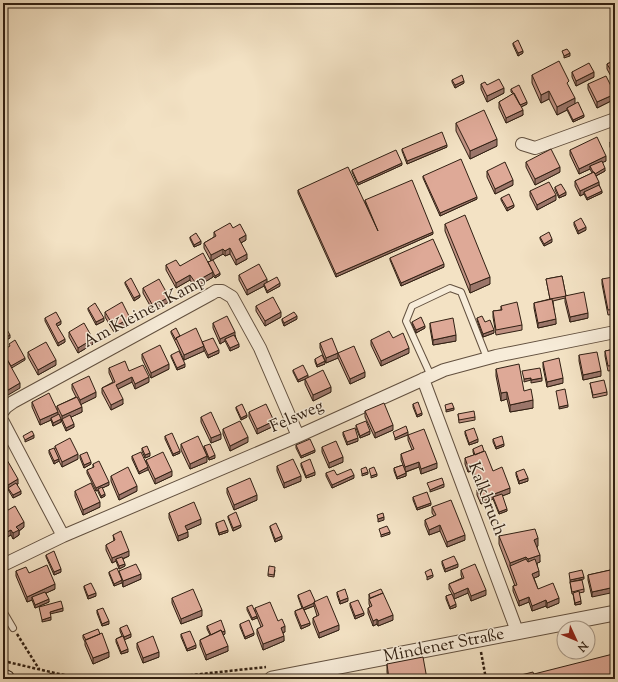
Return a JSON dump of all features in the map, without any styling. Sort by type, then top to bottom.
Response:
[{"type":"street","points":[[522,144],[535,148],[615,119]]},
{"type":"street","name":"Am Kleinen Kamp","points":[[3,411],[13,402],[204,297],[216,291],[222,291],[232,297],[260,348],[298,436]]},
{"type":"street","name":"Felsweg","points":[[3,565],[63,536],[298,436],[427,377],[467,363],[487,358],[615,332]]},
{"type":"street","name":"Kalkbruch","points":[[427,377],[517,631]]},
{"type":"street","points":[[3,422],[63,536]]},
{"type":"street","name":"Mindener Straße","points":[[270,676],[615,613]]},
{"type":"lane","points":[[427,377],[406,321],[412,306],[450,288],[461,292],[487,358]]},
{"type":"lane","points":[[3,612],[13,628]]},
{"type":"path","points":[[13,628],[39,668]]},
{"type":"path","points":[[481,638],[483,646],[481,654],[486,679]]},
{"type":"path","points":[[3,661],[39,668],[51,673],[84,679]]},
{"type":"path","points":[[155,679],[223,673],[266,666],[270,676]]},
{"type":"path","points":[[49,679],[51,673]]},
{"type":"building","points":[[518,40],[523,51],[518,53],[513,43]]},
{"type":"building","points":[[567,49],[570,53],[564,56],[562,51]]},
{"type":"building","points":[[615,60],[615,73],[613,74],[607,64]]},
{"type":"building","points":[[559,61],[569,81],[567,83],[575,98],[557,107],[549,91],[541,95],[532,75]]},
{"type":"building","points":[[589,63],[594,72],[576,81],[572,72]]},
{"type":"building","points":[[462,75],[464,81],[455,85],[452,80]]},
{"type":"building","points":[[606,76],[615,94],[597,102],[588,84]]},
{"type":"building","points":[[499,79],[504,88],[487,96],[481,84],[485,82],[487,85]]},
{"type":"building","points":[[519,85],[527,102],[520,105],[511,89]]},
{"type":"building","points":[[514,93],[523,110],[506,118],[499,102]]},
{"type":"building","points":[[578,102],[584,115],[573,120],[567,108]]},
{"type":"building","points":[[484,110],[497,139],[470,151],[456,123]]},
{"type":"building","points":[[442,132],[447,145],[407,161],[402,149]]},
{"type":"building","points":[[597,137],[606,156],[579,169],[570,150]]},
{"type":"building","points":[[615,139],[615,151],[610,142]]},
{"type":"building","points":[[551,149],[560,167],[535,179],[526,162]]},
{"type":"building","points":[[396,150],[402,163],[358,183],[352,170]]},
{"type":"building","points":[[461,159],[477,197],[440,213],[423,176]]},
{"type":"building","points":[[602,161],[605,168],[595,174],[590,166]]},
{"type":"building","points":[[505,162],[513,180],[495,189],[487,171]]},
{"type":"building","points":[[348,167],[378,231],[365,200],[412,180],[433,232],[336,274],[298,190]]},
{"type":"building","points":[[594,172],[599,182],[580,191],[575,181]]},
{"type":"building","points":[[549,182],[556,195],[537,205],[530,191]]},
{"type":"building","points":[[561,184],[566,192],[559,196],[555,187]]},
{"type":"building","points":[[599,185],[602,191],[587,198],[584,192]]},
{"type":"building","points":[[509,194],[514,205],[507,208],[501,198]]},
{"type":"building","points":[[465,215],[490,277],[470,285],[445,224]]},
{"type":"building","points":[[581,218],[586,227],[578,231],[574,222]]},
{"type":"building","points":[[230,223],[233,228],[240,224],[246,235],[239,239],[247,254],[236,260],[230,248],[225,251],[223,249],[211,255],[204,243],[216,236],[214,232]]},
{"type":"building","points":[[549,232],[552,239],[544,244],[540,237]]},
{"type":"building","points":[[196,233],[201,241],[194,245],[190,237]]},
{"type":"building","points":[[433,239],[444,264],[401,283],[390,258]]},
{"type":"building","points":[[203,253],[213,272],[195,282],[190,275],[176,283],[166,265],[176,260],[180,266]]},
{"type":"building","points":[[213,260],[220,273],[215,276],[208,262]]},
{"type":"building","points":[[259,264],[267,279],[247,290],[239,275]]},
{"type":"building","points":[[562,276],[566,296],[550,299],[546,279]]},
{"type":"building","points":[[277,277],[280,283],[267,291],[264,284]]},
{"type":"building","points":[[613,277],[615,284],[615,309],[608,310],[602,279]]},
{"type":"building","points":[[131,278],[140,295],[134,298],[125,282]]},
{"type":"building","points":[[159,279],[169,297],[153,306],[143,288]]},
{"type":"building","points":[[584,292],[588,313],[570,317],[565,296]]},
{"type":"building","points":[[273,297],[281,312],[265,321],[256,306]]},
{"type":"building","points":[[552,299],[556,319],[538,323],[534,303]]},
{"type":"building","points":[[122,302],[130,318],[114,327],[105,312]]},
{"type":"building","points":[[517,302],[522,325],[496,330],[493,311],[502,310],[501,306]]},
{"type":"building","points":[[95,303],[104,318],[96,322],[88,308]]},
{"type":"building","points":[[56,312],[61,321],[56,324],[65,339],[58,343],[45,318]]},
{"type":"building","points":[[294,312],[297,316],[284,323],[282,319]]},
{"type":"building","points":[[227,316],[235,332],[220,339],[213,323]]},
{"type":"building","points":[[482,316],[485,322],[490,320],[494,330],[483,334],[477,318]]},
{"type":"building","points":[[421,317],[425,326],[416,330],[412,322]]},
{"type":"building","points":[[453,318],[456,335],[433,340],[430,323]]},
{"type":"building","points":[[84,323],[93,339],[78,348],[69,332]]},
{"type":"building","points":[[5,326],[10,335],[6,337],[3,332],[3,327]]},
{"type":"building","points":[[176,328],[180,336],[176,338],[176,340],[171,331]]},
{"type":"building","points":[[196,328],[204,346],[184,355],[176,338]]},
{"type":"building","points":[[389,331],[393,338],[403,333],[409,348],[381,361],[371,340]]},
{"type":"building","points":[[234,335],[239,344],[230,348],[225,339]]},
{"type":"building","points":[[213,338],[219,350],[208,355],[202,342]]},
{"type":"building","points":[[332,338],[338,353],[326,358],[320,343]]},
{"type":"building","points":[[15,340],[25,358],[11,366],[3,354],[3,350],[10,346],[9,344]]},
{"type":"building","points":[[46,342],[56,360],[38,370],[28,352]]},
{"type":"building","points":[[160,345],[169,364],[151,373],[142,354]]},
{"type":"building","points":[[354,346],[365,372],[350,379],[338,353]]},
{"type":"building","points":[[615,349],[615,365],[608,366],[605,351]]},
{"type":"building","points":[[179,351],[185,364],[177,368],[171,355]]},
{"type":"building","points":[[597,352],[601,371],[583,375],[579,355]]},
{"type":"building","points":[[4,354],[20,383],[3,393],[3,355]]},
{"type":"building","points":[[322,355],[325,361],[317,365],[315,359]]},
{"type":"building","points":[[559,358],[563,378],[547,382],[543,362]]},
{"type":"building","points":[[125,361],[129,371],[143,365],[149,377],[135,384],[132,377],[116,385],[123,399],[111,405],[102,388],[115,382],[109,368]]},
{"type":"building","points":[[519,364],[524,391],[531,389],[533,400],[510,405],[507,392],[501,393],[496,369]]},
{"type":"building","points":[[303,365],[308,375],[298,380],[293,370]]},
{"type":"building","points":[[540,368],[542,378],[531,380],[531,378],[524,379],[522,371]]},
{"type":"building","points":[[323,370],[331,387],[313,395],[305,379]]},
{"type":"building","points":[[89,376],[96,392],[80,400],[72,384]]},
{"type":"building","points":[[604,380],[607,392],[593,395],[590,383]]},
{"type":"building","points":[[565,389],[568,405],[559,407],[556,391]]},
{"type":"building","points":[[49,393],[58,412],[40,420],[32,402]]},
{"type":"building","points":[[77,397],[82,407],[62,416],[57,406]]},
{"type":"building","points":[[418,402],[422,413],[417,415],[413,404]]},
{"type":"building","points":[[384,403],[393,425],[375,433],[365,411]]},
{"type":"building","points":[[452,403],[454,408],[446,410],[445,405]]},
{"type":"building","points":[[242,404],[247,415],[241,418],[236,407]]},
{"type":"building","points":[[266,404],[274,421],[257,429],[249,412]]},
{"type":"building","points":[[474,411],[475,417],[459,420],[458,414]]},
{"type":"building","points":[[211,412],[221,434],[211,438],[201,417]]},
{"type":"building","points":[[59,414],[61,419],[53,423],[51,418]]},
{"type":"building","points":[[70,415],[74,424],[66,428],[62,419]]},
{"type":"building","points":[[240,421],[248,437],[230,446],[223,429]]},
{"type":"building","points":[[366,421],[370,431],[360,436],[356,425]]},
{"type":"building","points":[[406,426],[408,432],[395,438],[393,432]]},
{"type":"building","points":[[355,428],[358,438],[347,442],[343,432]]},
{"type":"building","points":[[474,428],[478,439],[469,443],[465,431]]},
{"type":"building","points":[[424,429],[437,463],[421,469],[419,462],[405,467],[401,454],[414,449],[408,435]]},
{"type":"building","points":[[32,431],[34,435],[25,440],[23,436]]},
{"type":"building","points":[[172,433],[180,451],[173,454],[165,436]]},
{"type":"building","points":[[198,436],[207,456],[190,464],[181,444]]},
{"type":"building","points":[[502,436],[504,444],[496,447],[493,439]]},
{"type":"building","points":[[70,438],[78,454],[62,462],[55,446]]},
{"type":"building","points":[[310,439],[315,450],[301,456],[296,445]]},
{"type":"building","points":[[336,441],[343,457],[329,463],[322,447]]},
{"type":"building","points":[[210,444],[215,455],[209,458],[204,446]]},
{"type":"building","points":[[482,445],[484,451],[475,455],[473,449]]},
{"type":"building","points":[[147,446],[150,453],[145,455],[142,448]]},
{"type":"building","points":[[54,448],[59,459],[54,461],[49,450]]},
{"type":"building","points":[[485,451],[493,471],[502,467],[510,488],[481,499],[477,490],[481,489],[472,466],[468,467],[465,458]]},
{"type":"building","points":[[87,452],[91,462],[84,465],[80,455]]},
{"type":"building","points":[[141,452],[148,467],[139,472],[132,456]]},
{"type":"building","points":[[163,452],[172,471],[155,479],[146,460]]},
{"type":"building","points":[[3,453],[18,479],[8,485],[3,476]]},
{"type":"building","points":[[293,459],[301,476],[284,483],[277,466]]},
{"type":"building","points":[[310,459],[315,472],[306,476],[301,463]]},
{"type":"building","points":[[99,461],[109,482],[96,488],[87,470],[94,467],[93,464]]},
{"type":"building","points":[[403,465],[406,473],[397,477],[394,468]]},
{"type":"building","points":[[128,467],[137,486],[119,495],[111,476]]},
{"type":"building","points":[[366,467],[368,472],[362,474],[361,469]]},
{"type":"building","points":[[374,467],[377,474],[371,476],[369,469]]},
{"type":"building","points":[[351,469],[354,475],[332,485],[326,473],[334,470],[337,475]]},
{"type":"building","points":[[524,469],[528,478],[519,481],[516,472]]},
{"type":"building","points":[[250,478],[257,495],[234,505],[227,488]]},
{"type":"building","points":[[442,478],[444,484],[430,490],[427,483]]},
{"type":"building","points":[[16,483],[21,491],[13,495],[8,488]]},
{"type":"building","points":[[91,483],[100,502],[83,510],[75,491]]},
{"type":"building","points":[[102,487],[105,494],[101,496],[98,489]]},
{"type":"building","points":[[427,492],[431,503],[417,508],[413,497]]},
{"type":"building","points":[[502,494],[507,509],[499,512],[493,497]]},
{"type":"building","points":[[451,500],[465,535],[447,542],[440,525],[429,530],[425,520],[436,515],[432,507]]},
{"type":"building","points":[[194,502],[201,519],[185,526],[188,532],[178,536],[169,513]]},
{"type":"building","points":[[15,506],[24,522],[16,527],[19,530],[13,533],[11,530],[3,534],[3,513]]},
{"type":"building","points":[[236,512],[241,525],[233,528],[228,516]]},
{"type":"building","points":[[383,513],[384,517],[378,519],[377,515]]},
{"type":"building","points":[[224,520],[228,530],[219,533],[216,523]]},
{"type":"building","points":[[276,523],[282,536],[275,539],[270,526]]},
{"type":"building","points":[[387,526],[390,532],[381,535],[379,529]]},
{"type":"building","points":[[535,529],[538,538],[534,540],[540,555],[528,559],[526,557],[510,563],[499,536]]},
{"type":"building","points":[[121,531],[129,551],[112,558],[106,545],[115,540],[113,535]]},
{"type":"building","points":[[54,551],[61,569],[54,572],[46,555]]},
{"type":"building","points":[[454,556],[458,564],[445,569],[442,561]]},
{"type":"building","points":[[122,557],[125,564],[119,566],[116,559]]},
{"type":"building","points":[[526,559],[528,562],[535,559],[539,571],[532,574],[538,589],[553,583],[559,598],[547,603],[546,600],[532,606],[529,597],[519,601],[513,586],[517,585],[510,566]]},
{"type":"building","points":[[136,564],[141,574],[123,581],[119,571]]},
{"type":"building","points":[[475,564],[486,590],[471,596],[468,588],[454,594],[449,584],[464,578],[461,570]]},
{"type":"building","points":[[47,565],[55,584],[27,597],[16,571],[26,567],[29,573]]},
{"type":"building","points":[[269,566],[275,567],[274,575],[268,574]]},
{"type":"building","points":[[117,568],[122,580],[114,584],[109,572]]},
{"type":"building","points":[[431,569],[433,575],[427,577],[425,572]]},
{"type":"building","points":[[615,569],[615,587],[592,592],[588,575]]},
{"type":"building","points":[[582,570],[584,577],[570,580],[569,573]]},
{"type":"building","points":[[582,580],[584,589],[572,592],[570,582]]},
{"type":"building","points":[[91,583],[96,593],[88,596],[84,586]]},
{"type":"building","points":[[193,589],[202,610],[181,619],[172,598]]},
{"type":"building","points":[[345,589],[348,598],[340,601],[337,592]]},
{"type":"building","points":[[381,589],[383,593],[370,598],[369,594]]},
{"type":"building","points":[[310,590],[315,601],[314,603],[303,608],[298,595]]},
{"type":"building","points":[[579,591],[581,601],[575,603],[573,593]]},
{"type":"building","points":[[45,592],[49,599],[35,605],[32,597]]},
{"type":"building","points":[[383,593],[393,615],[378,621],[377,619],[373,621],[368,608],[372,606],[369,599]]},
{"type":"building","points":[[452,594],[456,604],[450,607],[446,596]]},
{"type":"building","points":[[327,596],[339,625],[319,633],[313,618],[319,615],[314,602]]},
{"type":"building","points":[[358,600],[364,613],[355,616],[350,603]]},
{"type":"building","points":[[61,601],[63,608],[50,612],[51,617],[42,620],[39,607]]},
{"type":"building","points":[[270,602],[278,621],[282,619],[285,626],[281,628],[284,636],[263,644],[257,629],[263,626],[255,608]]},
{"type":"building","points":[[252,605],[257,616],[252,618],[247,607]]},
{"type":"building","points":[[103,608],[109,621],[102,624],[97,610]]},
{"type":"building","points":[[303,608],[310,623],[301,626],[295,611]]},
{"type":"building","points":[[221,620],[225,631],[222,632],[221,630],[211,635],[207,626]]},
{"type":"building","points":[[249,620],[254,633],[245,637],[240,624]]},
{"type":"building","points":[[127,625],[131,634],[124,637],[120,628]]},
{"type":"building","points":[[98,629],[100,634],[86,640],[83,635]]},
{"type":"building","points":[[221,630],[228,646],[206,655],[200,640]]},
{"type":"building","points":[[190,631],[196,645],[187,649],[181,634]]},
{"type":"building","points":[[102,633],[109,652],[93,658],[85,640]]},
{"type":"building","points":[[123,636],[128,649],[121,652],[116,639]]},
{"type":"building","points":[[153,636],[159,652],[143,658],[137,643]]},
{"type":"building","points":[[613,654],[615,662],[615,675],[601,679],[535,679],[534,674],[589,660],[596,660],[596,658]]},
{"type":"building","points":[[423,657],[427,679],[389,679],[387,664]]},
{"type":"building","points":[[533,672],[535,679],[518,679],[517,676]]}]
